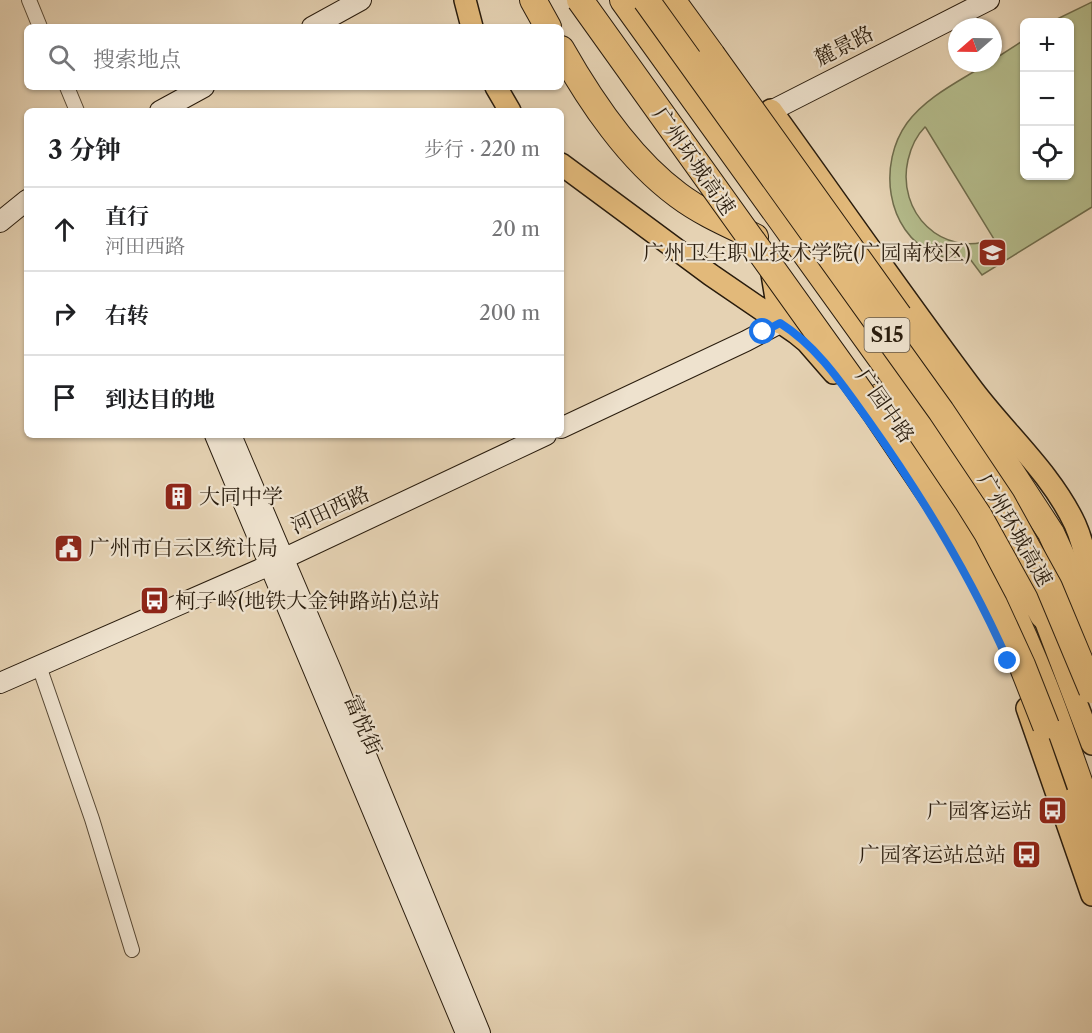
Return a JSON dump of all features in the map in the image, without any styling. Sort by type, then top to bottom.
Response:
[{"type":"highway","points":[[533,0],[546,24]]},
{"type":"highway","name":"广州环城高速","points":[[580,0],[874,411],[922,480],[964,547],[1022,665],[1046,726],[1092,859]]},
{"type":"highway","name":"广园中路","points":[[593,0],[870,384],[970,531],[1006,598],[1038,667],[1092,819]]},
{"type":"highway","name":"广园中路","points":[[623,0],[932,428],[1014,558],[1043,615]]},
{"type":"highway","name":"广州环城高速","points":[[646,0],[916,376],[1002,502],[1049,587],[1092,690]]},
{"type":"highway","points":[[672,0],[998,452],[1051,533],[1077,590],[1092,650]]},
{"type":"highway","points":[[564,54],[624,143],[649,170],[677,195],[706,214],[768,243]]},
{"type":"highway","points":[[1043,615],[1092,657]]},
{"type":"main road","points":[[465,0],[471,24]]},
{"type":"main road","points":[[656,0],[860,280],[928,379],[945,407],[967,459],[976,496]]},
{"type":"main road","points":[[498,90],[508,108]]},
{"type":"main road","points":[[771,110],[974,391],[1030,457],[1066,507],[1084,549],[1090,575],[1092,627]]},
{"type":"main road","points":[[564,166],[807,342],[822,358],[874,428],[942,532],[994,628],[1026,704],[1092,895]]},
{"type":"main road","points":[[768,243],[780,323]]},
{"type":"main road","points":[[860,280],[875,349]]},
{"type":"main road","points":[[870,384],[874,428]]},
{"type":"main road","name":"广园中路","points":[[1043,615],[1090,738]]},
{"type":"main road","points":[[994,628],[1038,667]]},
{"type":"main road","points":[[1090,738],[1092,682]]},
{"type":"street","points":[[28,0],[39,24]]},
{"type":"street","points":[[317,24],[361,0]]},
{"type":"street","name":"麓景路","points":[[724,140],[771,110],[989,0]]},
{"type":"street","points":[[68,90],[76,108]]},
{"type":"street","points":[[166,108],[198,90]]},
{"type":"street","points":[[0,222],[24,202]]},
{"type":"street","points":[[564,427],[780,323]]},
{"type":"street","name":"河田西路","points":[[0,683],[277,562],[540,438]]},
{"type":"street","name":"富悦街","points":[[230,446],[466,1033]]},
{"type":"street","name":"富悦街","points":[[277,562],[480,1033]]},
{"type":"street","points":[[39,666],[92,819],[132,950]]},
{"type":"green space","points":[[1092,2],[1092,207],[982,275],[970,259],[938,256],[918,243],[905,229],[896,213],[891,195],[890,176],[892,157],[898,139],[915,113],[934,97],[973,72],[1002,72],[1002,54],[1020,43],[1020,180],[1074,180],[1074,18],[1059,18]],"holes":[[[925,127],[994,239],[975,243],[957,242],[941,237],[927,227],[916,213],[909,197],[906,179],[912,146]]]},
{"type":"place","name":"广州卫生职业技术学院(广园南校区)","points":[[992,253]]},
{"type":"place","name":"大同中学","points":[[178,497]]},
{"type":"place","name":"广州市白云区统计局","points":[[68,548]]},
{"type":"place","name":"柯子岭(地铁大金钟路站)总站","points":[[154,601]]},
{"type":"place","name":"广园客运站","points":[[1053,811]]},
{"type":"place","name":"广园客运站总站","points":[[1027,855]]},
{"type":"route","points":[[763,332],[780,323],[796,333],[822,358],[839,380],[874,428],[942,532],[984,609],[1008,661]]}]
